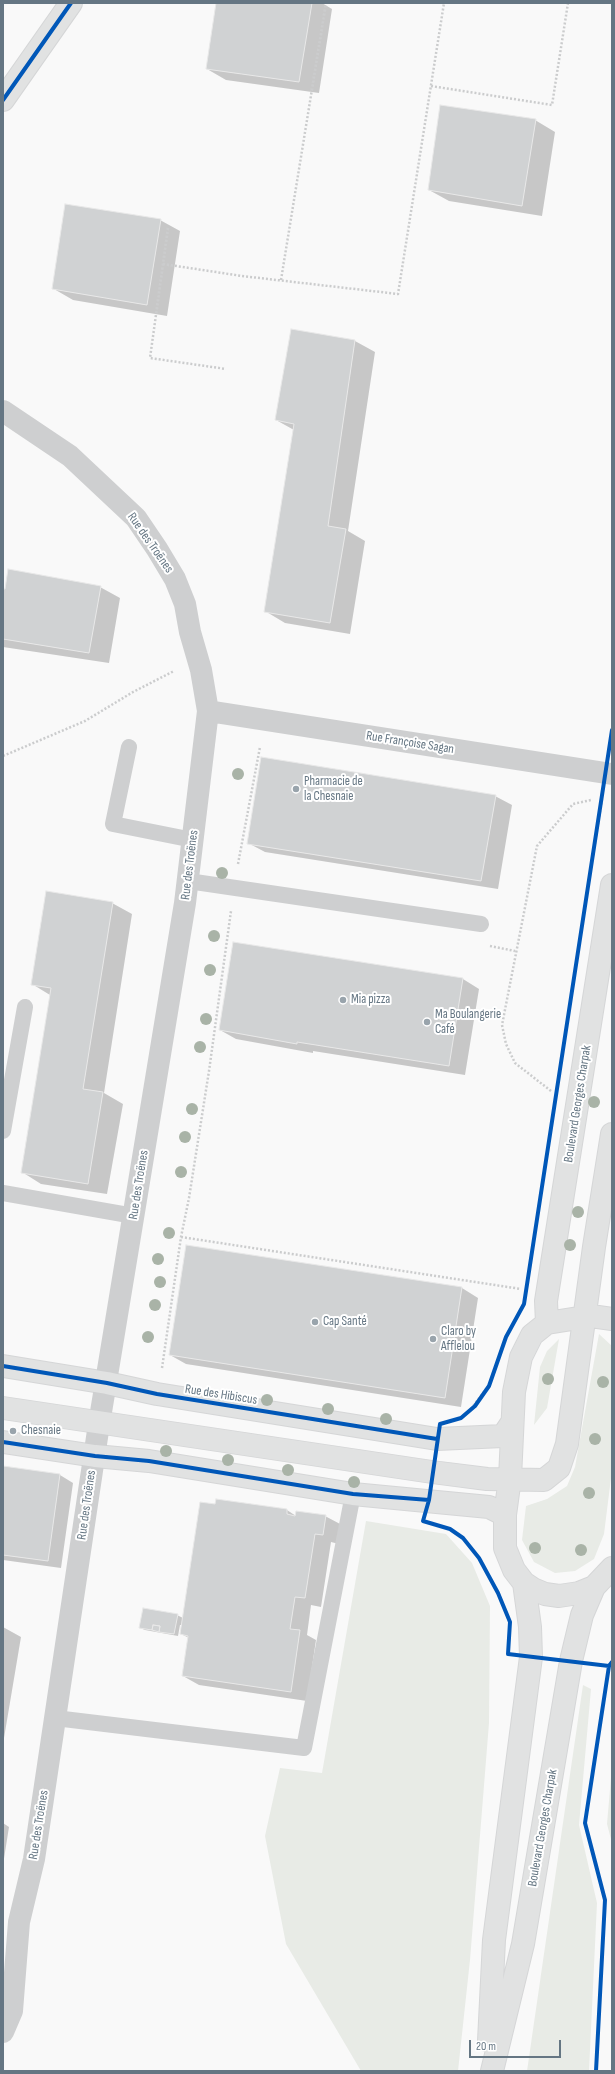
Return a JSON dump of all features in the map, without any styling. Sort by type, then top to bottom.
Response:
[{"type":"street","points":[[3,100],[71,3]]},
{"type":"street","name":"Rue des Troënes","points":[[3,411],[70,456],[136,518],[158,549],[175,579],[185,604],[208,712],[188,881],[107,1383],[99,1424],[34,1859],[19,1922],[12,2011],[3,2032]]},
{"type":"street","name":"Rue Françoise Sagan","points":[[208,712],[612,774]]},
{"type":"street","name":"Boulevard Georges Charpak","points":[[547,1323],[546,1300],[612,885]]},
{"type":"street","points":[[3,1408],[99,1424],[487,1479],[510,1478],[544,1480],[559,1468],[567,1444],[584,1316],[612,1134]]},
{"type":"street","points":[[612,1319],[584,1316],[547,1323],[532,1335],[521,1357],[514,1392],[511,1424],[510,1478],[505,1515],[505,1548],[514,1570],[524,1583],[545,1594],[559,1596],[579,1593],[594,1586],[612,1568]]},
{"type":"street","name":"Rue des Hibiscus","points":[[3,1366],[107,1383],[157,1394],[437,1439],[503,1436],[511,1424]]},
{"type":"street","points":[[3,1442],[95,1456],[149,1461],[354,1494],[489,1507],[505,1515]]},
{"type":"street","points":[[488,2071],[494,1940],[532,1657],[530,1627],[524,1583]]},
{"type":"street","name":"Boulevard Georges Charpak","points":[[492,2071],[523,1944],[571,1661],[582,1615],[594,1586]]},
{"type":"lane","points":[[129,747],[113,824],[193,840]]},
{"type":"lane","points":[[188,881],[481,924]]},
{"type":"lane","points":[[3,1131],[25,1007]]},
{"type":"lane","points":[[3,1193],[134,1216]]},
{"type":"lane","points":[[55,1718],[304,1748],[354,1494]]},
{"type":"path","points":[[281,280],[326,3]]},
{"type":"path","points":[[163,264],[398,294],[444,3]]},
{"type":"path","points":[[431,86],[552,105],[568,3]]},
{"type":"path","points":[[168,228],[150,358],[226,369]]},
{"type":"path","points":[[3,756],[85,721],[197,656]]},
{"type":"path","points":[[157,1394],[181,1237],[189,1198],[209,1071],[234,888],[266,720]]},
{"type":"path","points":[[555,1093],[542,1085],[515,1063],[506,1044],[502,1025],[536,846],[573,804],[602,797]]},
{"type":"path","points":[[181,1237],[526,1290]]},
{"type":"shaded area","points":[[599,1334],[612,1346],[612,1470],[604,1534],[594,1559],[575,1571],[555,1573],[534,1562],[522,1540],[526,1506],[547,1499],[567,1486],[575,1467]]},
{"type":"shaded area","points":[[559,1339],[547,1408],[534,1425],[540,1367],[547,1351]]},
{"type":"shaded area","points":[[366,1521],[446,1534],[472,1563],[490,1606],[489,1723],[470,1960],[458,2071],[361,2071],[286,1944],[265,1836],[280,1768],[322,1773]]},
{"type":"shaded area","points":[[583,1685],[591,1689],[579,1825],[597,1903],[589,2071],[527,2071]]},
{"type":"shaded area","points":[[612,1766],[612,1843],[607,1824]]},
{"type":"building","points":[[216,3],[312,3],[299,82],[206,69]]},
{"type":"building","points":[[440,105],[536,119],[522,206],[428,190]]},
{"type":"building","points":[[65,204],[161,219],[147,305],[52,289]]},
{"type":"building","points":[[291,329],[355,340],[328,526],[346,529],[330,623],[264,612],[294,424],[275,420]]},
{"type":"building","points":[[8,569],[101,586],[89,653],[3,639],[3,589],[5,589]]},
{"type":"building","points":[[261,757],[496,795],[481,881],[247,844]]},
{"type":"building","points":[[46,891],[113,902],[83,1089],[103,1092],[88,1184],[21,1173],[51,988],[31,985]]},
{"type":"building","points":[[233,942],[463,978],[449,1066],[297,1042],[297,1044],[219,1030]]},
{"type":"building","name":"Cap Santé","points":[[186,1245],[462,1287],[445,1398],[169,1355]]},
{"type":"building","points":[[3,1466],[60,1474],[48,1561],[3,1555]]},
{"type":"building","points":[[216,1499],[287,1509],[287,1514],[295,1516],[296,1511],[326,1515],[323,1535],[315,1534],[305,1598],[295,1597],[290,1629],[300,1630],[291,1692],[182,1676],[188,1636],[180,1634],[200,1502],[215,1504]]},
{"type":"building","points":[[143,1608],[178,1614],[174,1634],[159,1632],[160,1626],[153,1625],[152,1630],[139,1628]]},
{"type":"building","points":[[153,1625],[160,1626],[159,1632],[152,1630]]},
{"type":"cycle path","points":[[3,100],[71,3]]},
{"type":"cycle path","points":[[609,1666],[508,1654],[510,1622],[498,1593],[479,1558],[463,1538],[450,1529],[423,1521],[429,1500],[440,1424],[461,1418],[475,1406],[489,1386],[506,1337],[524,1304],[612,730]]},
{"type":"cycle path","points":[[3,1366],[107,1383],[157,1394],[437,1439]]},
{"type":"cycle path","points":[[3,1442],[95,1456],[149,1461],[353,1494],[429,1500]]},
{"type":"cycle path","points":[[596,2071],[605,1900],[585,1823],[609,1666],[612,1662]]},
{"type":"place","name":"Pharmacie de la Chesnaie","points":[[296,789]]},
{"type":"place","name":"Mia pizza","points":[[343,1000]]},
{"type":"place","name":"Ma Boulangerie Café","points":[[427,1022]]},
{"type":"place","name":"Cap Santé","points":[[315,1322]]},
{"type":"place","name":"Claro by Afflelou","points":[[433,1339]]},
{"type":"place","name":"Chesnaie","points":[[13,1431]]}]
